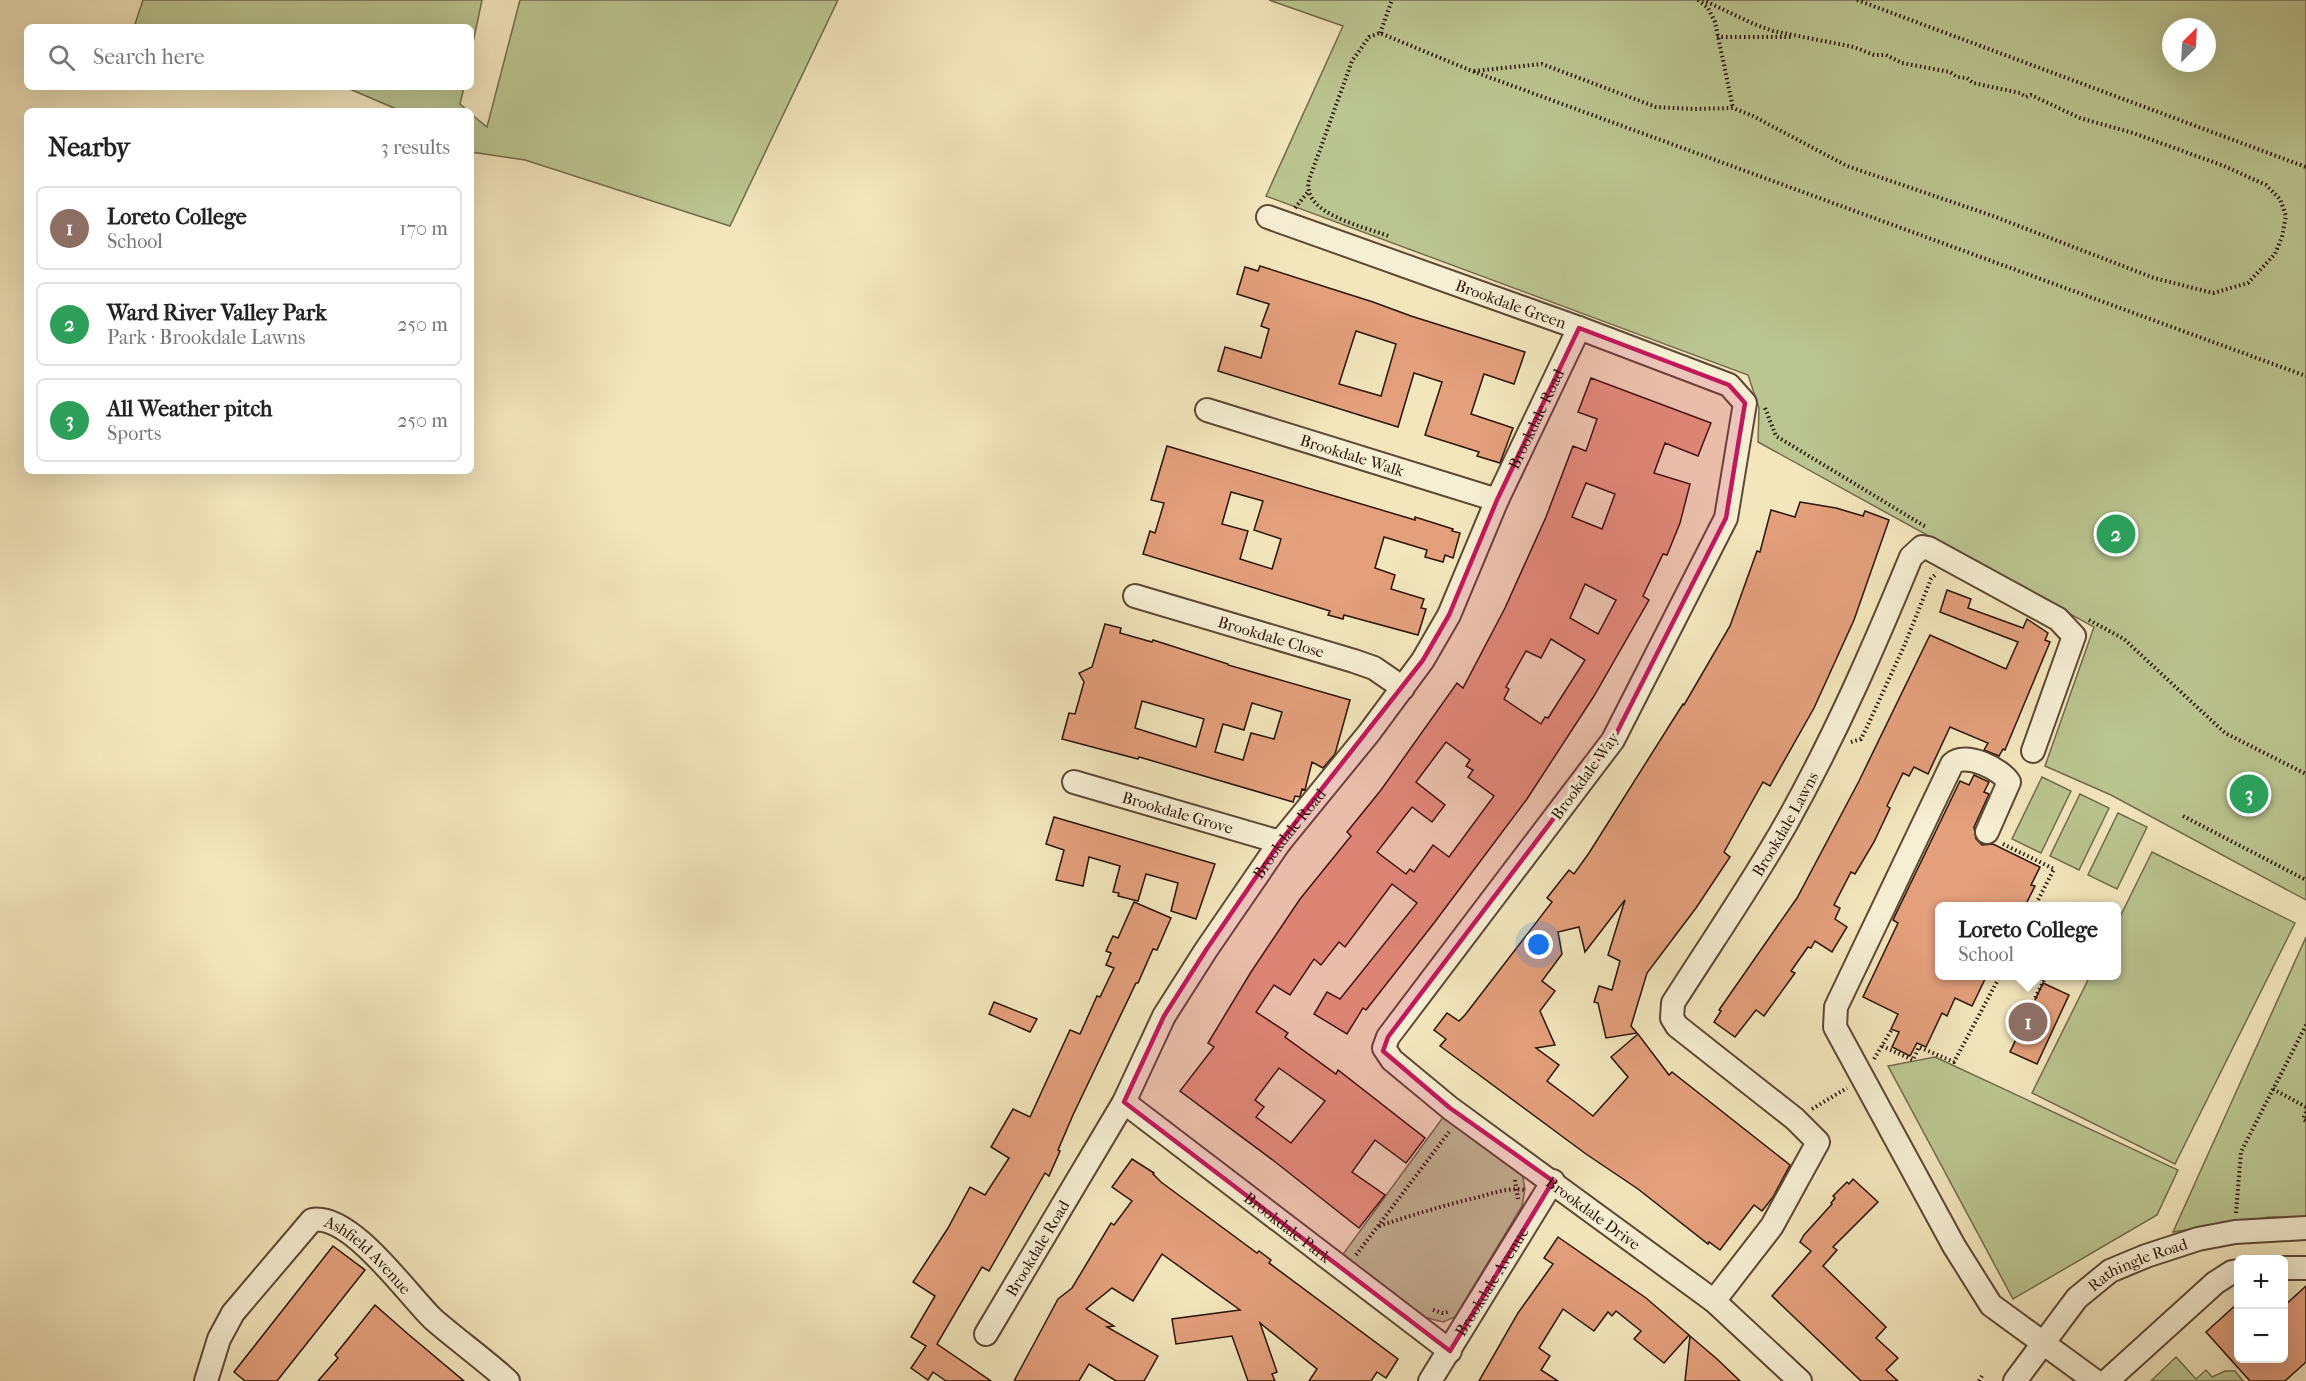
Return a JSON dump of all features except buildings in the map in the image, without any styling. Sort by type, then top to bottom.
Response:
[{"type":"street","name":"Brookdale Green","points":[[1268,217],[1579,328],[1730,386],[1745,403]]},
{"type":"street","name":"Brookdale Road","points":[[986,1334],[1124,1102],[1164,1016],[1206,950],[1280,842],[1370,733],[1423,660],[1449,615],[1497,500],[1579,328]]},
{"type":"street","name":"Brookdale Way","points":[[1384,1048],[1388,1036],[1613,740],[1725,518],[1745,403]]},
{"type":"street","name":"Brookdale Walk","points":[[1208,410],[1497,500]]},
{"type":"street","name":"Brookdale Lawns","points":[[1714,1300],[1772,1226],[1818,1142],[1795,1119],[1677,1026],[1672,1018],[1673,1004],[1788,821],[1862,674],[1911,557],[1922,547],[1928,548],[2058,619],[2073,636],[2033,751]]},
{"type":"street","name":"Brookdale Close","points":[[1135,596],[1354,661],[1374,668],[1403,688]]},
{"type":"street","points":[[1992,837],[2009,782],[2002,774],[1970,758],[1962,758],[1952,764],[1836,1007],[1834,1018],[1838,1035],[1984,1296],[1991,1305],[2095,1381]]},
{"type":"street","name":"Brookdale Grove","points":[[1074,782],[1280,842]]},
{"type":"street","name":"Brookdale Drive","points":[[1384,1048],[1392,1059],[1450,1108],[1549,1187],[1714,1300],[1800,1381]]},
{"type":"street","name":"Brookdale Park","points":[[1124,1102],[1450,1351]]},
{"type":"street","name":"Brookdale Avenue","points":[[1430,1381],[1549,1187]]},
{"type":"street","name":"Ashfield Avenue","points":[[209,1380],[219,1338],[233,1313],[312,1220],[322,1218],[334,1222],[386,1265],[432,1318],[508,1381]]},
{"type":"street","name":"Rathingle Road","points":[[2014,1381],[2077,1298],[2110,1271],[2198,1239],[2235,1232],[2306,1228]]},
{"type":"street","points":[[2288,1268],[2306,1268]]},
{"type":"street","points":[[2107,1381],[2215,1283],[2234,1272]]},
{"type":"path","points":[[1380,33],[1392,0]]},
{"type":"path","points":[[1472,71],[1542,64],[1656,107],[1694,110],[1733,108],[1753,116],[1847,166],[1993,216],[2154,278],[2213,293],[2248,283],[2275,254],[2282,237],[2286,216],[2280,199],[2266,185],[2224,166],[2143,136],[2080,118],[2031,95],[2026,97],[2020,93],[1973,83],[1967,78],[1958,77],[1950,72],[1902,63],[1886,55],[1874,56],[1854,47],[1799,37],[1754,24],[1701,0]]},
{"type":"path","points":[[1701,0],[1715,22],[1733,108]]},
{"type":"path","points":[[1857,0],[2306,167]]},
{"type":"path","points":[[1389,236],[1324,211],[1311,200],[1308,192],[1309,180],[1352,61],[1369,37],[1380,33],[1472,71],[2306,376]]},
{"type":"path","points":[[1717,38],[1799,37]]},
{"type":"path","points":[[1845,744],[1861,739],[1893,672],[1931,579],[1937,573],[1944,573]]},
{"type":"path","points":[[2183,816],[2306,880]]},
{"type":"path","points":[[1992,837],[2054,869],[2037,902]]},
{"type":"path","points":[[1882,1046],[1912,1060],[1919,1047],[1954,1062],[1997,980]]},
{"type":"path","points":[[2017,1034],[2044,980]]},
{"type":"path","points":[[2235,1232],[2241,1152],[2306,1025]]},
{"type":"path","points":[[2273,1089],[2306,1107]]},
{"type":"path","points":[[2306,1112],[2303,1119],[2306,1121]]},
{"type":"path","points":[[1336,1264],[1357,1254],[1452,1129]]},
{"type":"path","points":[[1509,1174],[1517,1188],[1518,1201]]},
{"type":"path","points":[[1378,1227],[1434,1208],[1517,1188],[1549,1187]]},
{"type":"path","points":[[1357,1254],[1366,1261]]},
{"type":"path","points":[[1430,1309],[1443,1313],[1455,1310]]},
{"type":"path","points":[[1979,1381],[1982,1376]]},
{"type":"highlighted area","points":[[1579,328],[1729,385],[1745,403],[1726,518],[1669,633],[1613,740],[1388,1037],[1383,1051],[1450,1108],[1553,1181],[1450,1351],[1124,1102],[1164,1016],[1206,950],[1280,842],[1423,660],[1449,615],[1497,500]]},
{"type":"green space","points":[[143,0],[482,0],[474,38],[474,24],[135,24]]},
{"type":"green space","points":[[520,0],[838,0],[730,226],[525,160],[474,152],[474,116],[487,127]]},
{"type":"green space","points":[[1269,0],[2306,0],[2306,900],[2111,795],[2045,766],[2094,627],[1758,442],[1759,408],[1748,375],[1266,196],[1343,26]]},
{"type":"green space","points":[[352,90],[463,90],[460,104],[465,108],[394,108]]},
{"type":"green space","points":[[2042,777],[2071,791],[2041,853],[2012,839]]},
{"type":"green space","points":[[2080,794],[2109,808],[2079,870],[2050,856]]},
{"type":"green space","points":[[2118,813],[2147,827],[2117,889],[2088,875]]},
{"type":"green space","points":[[2152,852],[2295,923],[2175,1164],[2032,1093],[2088,980],[2121,980],[2121,915]]},
{"type":"green space","points":[[2306,937],[2306,1217],[2269,1217],[2173,1232]]},
{"type":"green space","points":[[1935,1057],[2178,1170],[2157,1215],[2013,1299],[1888,1066]]},
{"type":"green space","points":[[1444,1116],[1522,1173],[1525,1189],[1522,1206],[1455,1317],[1443,1322],[1424,1317],[1341,1257]]},
{"type":"green space","points":[[2176,1357],[2196,1379],[2206,1370],[2212,1377],[2225,1371],[2235,1371],[2243,1381],[2151,1381]]},
{"type":"place","name":"Ward River Valley Park","points":[[2116,534]]},
{"type":"place","name":"All Weather pitch","points":[[2249,794]]},
{"type":"place","name":"Loreto College","points":[[2028,1022]]}]
